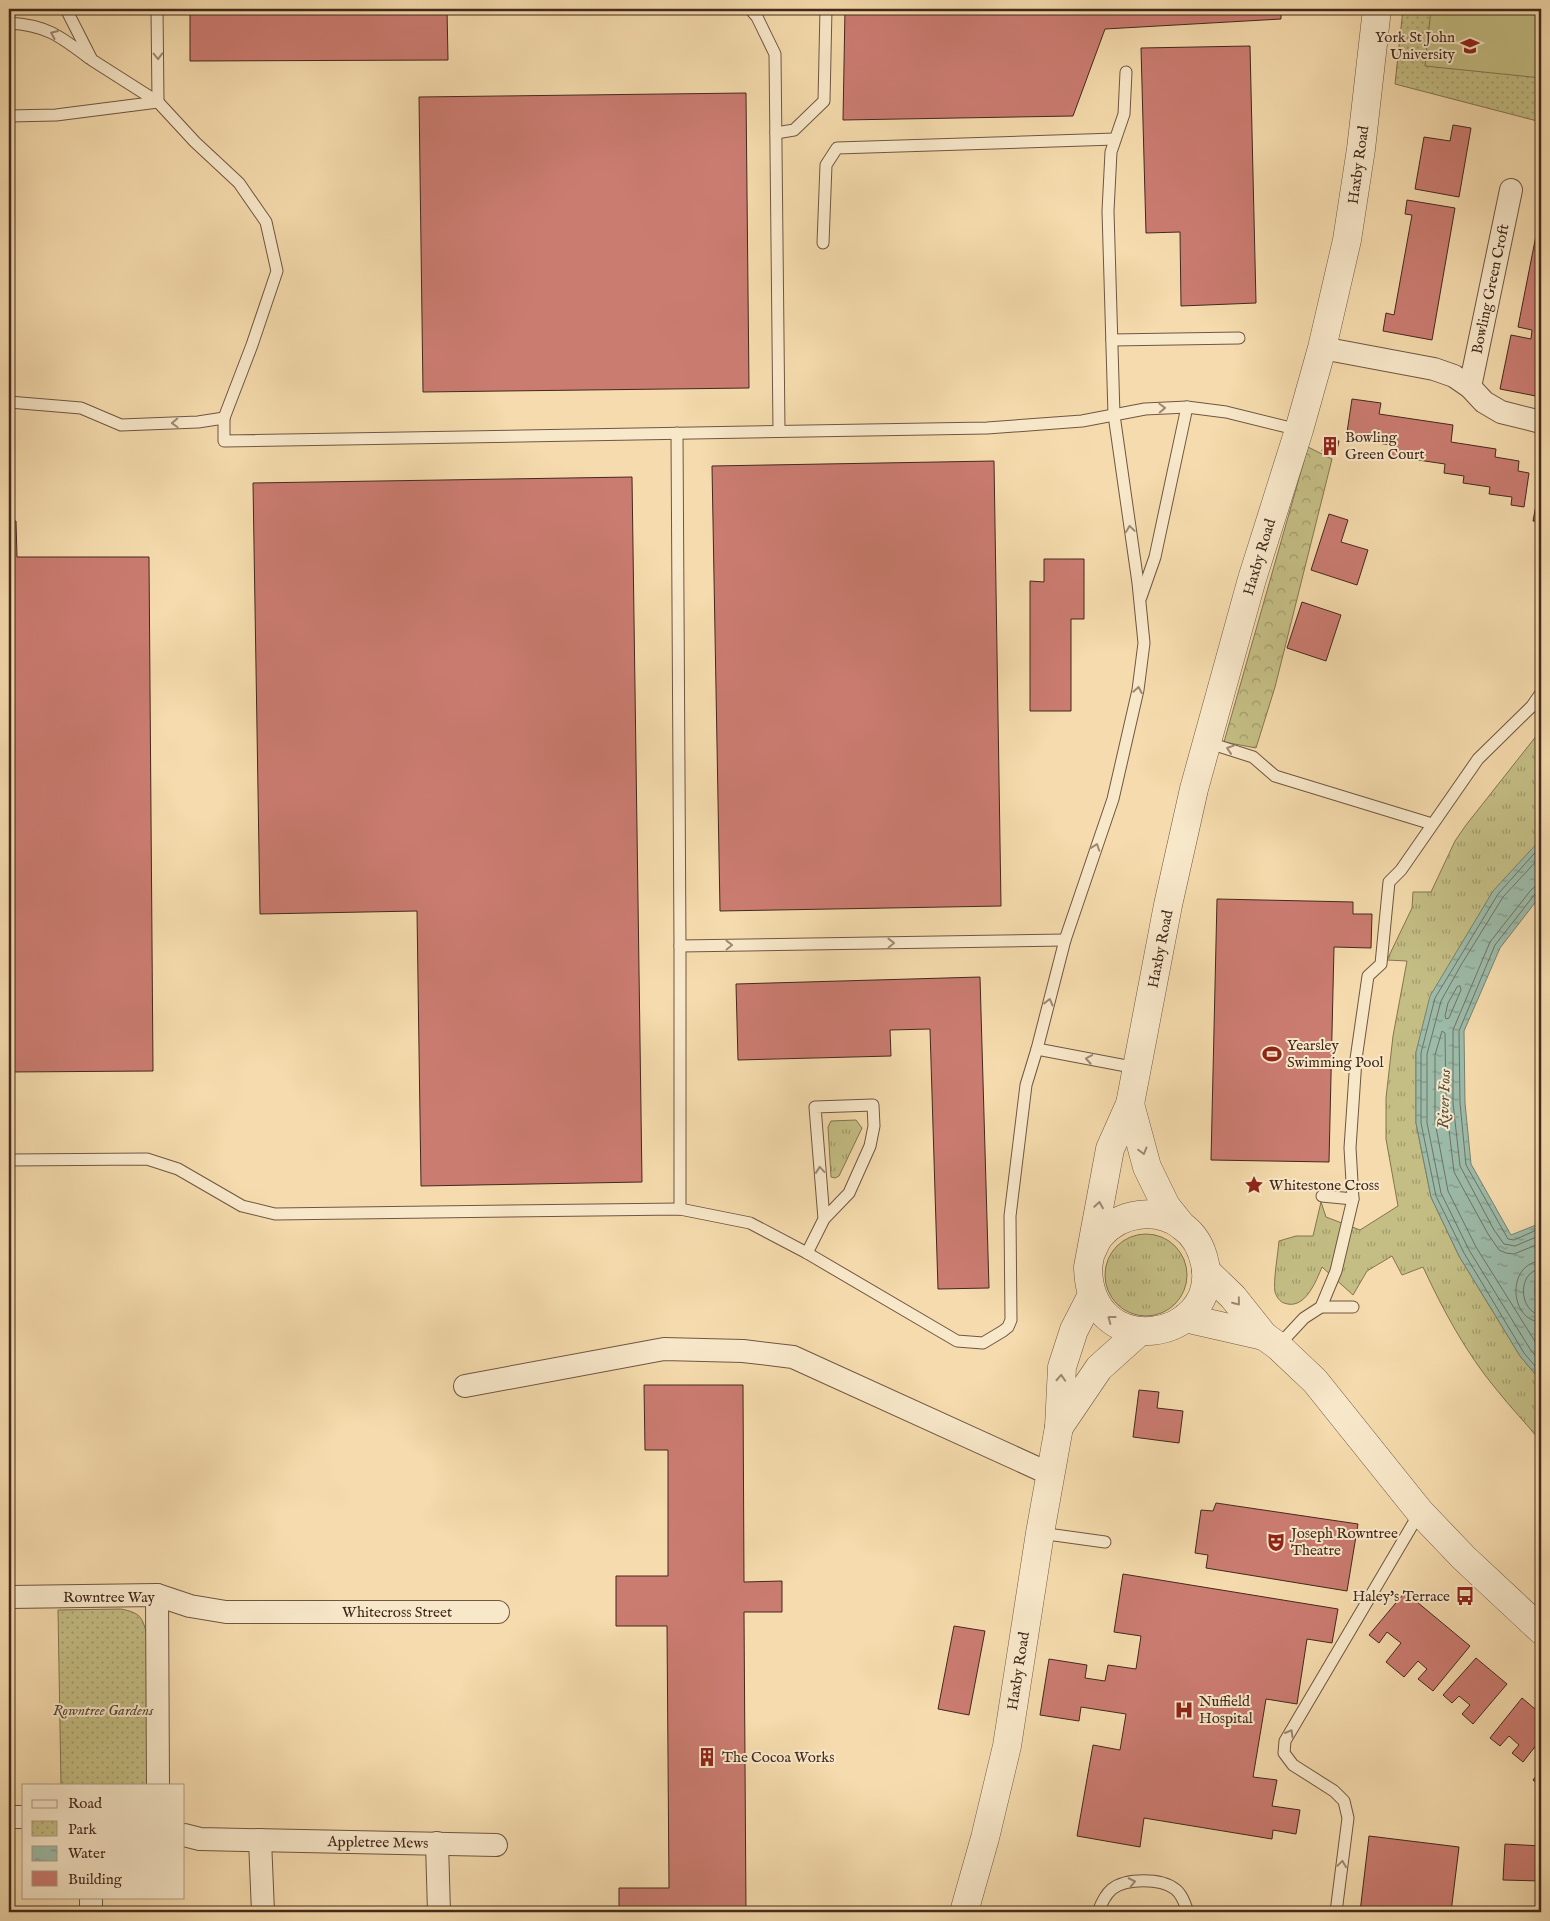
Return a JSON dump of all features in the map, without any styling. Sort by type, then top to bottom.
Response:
[{"type":"street","name":"Haxby Road","points":[[964,1912],[985,1838],[1007,1746],[1040,1533],[1059,1427],[1062,1367],[1074,1330],[1092,1295],[1088,1274],[1100,1193],[1110,1149],[1130,1104],[1168,905],[1206,742],[1252,579],[1299,430],[1322,348],[1347,240],[1361,149],[1377,9]]},
{"type":"street","name":"Bowling Green Croft","points":[[1470,387],[1511,190]]},
{"type":"street","points":[[1322,348],[1434,369],[1454,376],[1470,387],[1484,402],[1501,412],[1541,422]]},
{"type":"street","name":"Haxby Road","points":[[1130,1104],[1147,1167],[1166,1206],[1182,1226]]},
{"type":"street","points":[[1091,1253],[1100,1236],[1113,1224],[1130,1216],[1148,1214],[1166,1217],[1182,1226],[1195,1238],[1203,1254],[1206,1270],[1204,1288],[1197,1305],[1185,1318],[1171,1327],[1156,1331],[1139,1332],[1119,1325],[1103,1313],[1092,1295]]},
{"type":"street","points":[[1206,1270],[1233,1297],[1271,1341],[1315,1381],[1420,1512],[1483,1577],[1541,1630]]},
{"type":"street","points":[[1185,1318],[1271,1341]]},
{"type":"street","name":"Haxby Road","points":[[1059,1427],[1099,1368],[1139,1332]]},
{"type":"street","points":[[466,1386],[664,1349],[743,1351],[793,1357],[1050,1474]]},
{"type":"street","points":[[157,1595],[158,1784]]},
{"type":"street","name":"Rowntree Way","points":[[9,1597],[157,1595],[190,1606],[226,1612],[297,1613]]},
{"type":"street","name":"Whitecross Street","points":[[297,1613],[498,1612]]},
{"type":"street","points":[[9,1817],[22,1817]]},
{"type":"street","name":"Appletree Mews","points":[[185,1835],[200,1839],[496,1844]]},
{"type":"street","points":[[260,1840],[263,1912]]},
{"type":"street","points":[[437,1843],[439,1912]]},
{"type":"street","points":[[91,1898],[92,1912]]},
{"type":"lane","points":[[66,9],[92,60]]},
{"type":"lane","points":[[157,9],[158,102]]},
{"type":"lane","points":[[750,9],[757,17],[775,54],[779,432]]},
{"type":"lane","points":[[776,134],[794,130],[824,101],[826,9]]},
{"type":"lane","points":[[9,22],[29,24],[58,35],[92,60],[158,102],[195,142],[239,183],[266,222],[277,271],[252,345],[224,418],[224,441],[987,428],[1082,420],[1145,409],[1187,407],[1226,412],[1299,430]]},
{"type":"lane","points":[[9,1160],[147,1159],[178,1169],[242,1206],[275,1214],[680,1209],[750,1223],[807,1253],[957,1341],[984,1343],[1008,1327],[1011,1320],[1010,1216],[1026,1085],[1037,1050],[1065,940],[1113,799],[1138,690],[1144,643],[1140,601],[1114,415],[1108,211],[1111,152],[1124,114],[1126,72]]},
{"type":"lane","points":[[9,116],[56,115],[158,102]]},
{"type":"lane","points":[[823,244],[826,165],[837,148],[1115,139]]},
{"type":"lane","points":[[1112,340],[1239,338]]},
{"type":"lane","points":[[9,402],[81,408],[121,425],[198,422],[224,418]]},
{"type":"lane","points":[[1140,601],[1155,557],[1187,407]]},
{"type":"lane","points":[[677,433],[680,1209]]},
{"type":"lane","points":[[1321,1307],[1336,1271],[1353,1199],[1350,1148],[1356,1060],[1368,976],[1381,964],[1389,882],[1401,870],[1478,759],[1532,706],[1541,694]]},
{"type":"lane","points":[[1206,742],[1253,757],[1275,776],[1432,824]]},
{"type":"lane","points":[[680,946],[1065,940]]},
{"type":"lane","points":[[1037,1050],[1137,1068]]},
{"type":"lane","points":[[807,1253],[824,1219],[849,1193],[870,1146],[874,1126],[873,1105],[815,1107],[824,1219]]},
{"type":"lane","points":[[1322,1196],[1353,1199]]},
{"type":"lane","points":[[1271,1341],[1321,1307],[1353,1307]]},
{"type":"lane","points":[[1336,1912],[1348,1818],[1344,1800],[1334,1791],[1293,1765],[1284,1753],[1285,1741],[1420,1512]]},
{"type":"lane","points":[[1040,1533],[1105,1542]]},
{"type":"lane","points":[[1098,1912],[1102,1901],[1112,1889],[1141,1880],[1160,1882],[1175,1888],[1184,1900],[1188,1912]]},
{"type":"green space","name":"York St John University","points":[[1403,9],[1541,9],[1541,122],[1395,84]]},
{"type":"green space","points":[[1431,9],[1541,9],[1541,78],[1425,66]]},
{"type":"green space","points":[[1308,447],[1332,459],[1275,687],[1256,748],[1224,742]]},
{"type":"green space","points":[[1541,730],[1541,839],[1416,1052],[1416,1123],[1431,1197],[1459,1256],[1520,1356],[1541,1381],[1541,1442],[1501,1396],[1475,1361],[1447,1315],[1423,1267],[1402,1275],[1392,1256],[1367,1271],[1353,1295],[1322,1267],[1313,1287],[1304,1299],[1298,1303],[1291,1304],[1284,1303],[1276,1294],[1275,1275],[1279,1241],[1296,1236],[1313,1236],[1321,1202],[1326,1217],[1360,1230],[1398,1206],[1386,1139],[1386,1098],[1393,1036],[1407,961],[1387,960],[1412,908],[1413,892],[1431,892],[1455,841]]},
{"type":"green space","points":[[856,1120],[862,1128],[839,1176],[831,1177],[828,1127],[831,1121]]},
{"type":"green space","points":[[1138,1234],[1154,1234],[1169,1241],[1180,1252],[1187,1267],[1184,1291],[1175,1304],[1154,1316],[1138,1316],[1123,1309],[1112,1298],[1105,1283],[1105,1267],[1112,1252],[1123,1241]]},
{"type":"green space","name":"Rowntree Gardens","points":[[121,1609],[132,1612],[142,1619],[147,1635],[147,1784],[61,1784],[58,1610]]},
{"type":"water","name":"River Foss","points":[[1541,839],[1541,895],[1500,948],[1464,1031],[1465,1103],[1471,1164],[1511,1235],[1541,1223],[1541,1279],[1535,1283],[1535,1294],[1541,1308],[1541,1381],[1520,1356],[1459,1256],[1431,1197],[1416,1123],[1416,1052],[1430,996],[1493,891]]},
{"type":"building","points":[[190,9],[447,9],[448,60],[190,61]]},
{"type":"building","points":[[845,9],[1281,9],[1281,19],[1105,29],[1073,116],[843,120]]},
{"type":"building","points":[[1250,46],[1256,303],[1181,306],[1180,232],[1146,233],[1141,48]]},
{"type":"building","points":[[746,93],[749,388],[423,392],[419,97]]},
{"type":"building","points":[[1453,125],[1471,128],[1459,197],[1415,189],[1424,137],[1450,141]]},
{"type":"building","points":[[1407,200],[1455,208],[1432,340],[1383,331],[1386,313],[1394,315],[1412,215],[1405,214]]},
{"type":"building","points":[[1541,210],[1541,397],[1500,389],[1511,335],[1531,339],[1532,330],[1518,327]]},
{"type":"building","points":[[1352,399],[1381,403],[1379,414],[1453,425],[1451,442],[1496,449],[1495,457],[1519,461],[1518,471],[1529,473],[1524,507],[1511,505],[1512,497],[1489,494],[1490,487],[1463,483],[1464,476],[1444,473],[1445,464],[1391,456],[1393,445],[1346,439]]},
{"type":"building","name":"Bowling Green Court","points":[[1325,438],[1339,441],[1336,454],[1322,451]]},
{"type":"building","points":[[994,461],[1001,906],[720,911],[712,466]]},
{"type":"building","points":[[632,477],[642,1182],[421,1186],[417,911],[260,914],[253,483]]},
{"type":"building","points":[[1541,484],[1541,522],[1533,521]]},
{"type":"building","points":[[1329,514],[1348,520],[1341,542],[1368,550],[1357,585],[1311,570]]},
{"type":"building","points":[[9,521],[16,521],[17,557],[149,557],[153,1071],[9,1072]]},
{"type":"building","points":[[1044,559],[1084,559],[1084,619],[1071,619],[1071,711],[1030,711],[1030,581],[1044,582]]},
{"type":"building","points":[[1302,602],[1341,615],[1326,661],[1287,648]]},
{"type":"building","name":"Yearsley Swimming Pool","points":[[1217,899],[1353,902],[1353,914],[1372,914],[1371,948],[1334,947],[1329,1162],[1211,1160]]},
{"type":"building","points":[[980,977],[989,1288],[938,1289],[930,1029],[890,1030],[891,1056],[738,1060],[736,984]]},
{"type":"building","name":"The Cocoa Works","points":[[644,1385],[743,1385],[744,1582],[782,1581],[782,1612],[744,1612],[746,1912],[619,1912],[619,1888],[669,1888],[667,1626],[616,1626],[616,1576],[668,1576],[668,1450],[645,1450]]},
{"type":"building","points":[[1139,1390],[1159,1392],[1157,1408],[1183,1411],[1179,1443],[1133,1437]]},
{"type":"building","name":"Joseph Rowntree Theatre","points":[[1216,1503],[1358,1524],[1347,1591],[1206,1568],[1208,1555],[1195,1553],[1201,1510],[1213,1511]]},
{"type":"building","name":"Nuffield Hospital","points":[[1123,1574],[1338,1609],[1332,1643],[1307,1639],[1297,1704],[1266,1699],[1253,1777],[1277,1780],[1272,1806],[1300,1810],[1296,1834],[1273,1830],[1272,1839],[1144,1818],[1140,1847],[1077,1836],[1093,1745],[1120,1750],[1126,1714],[1081,1707],[1079,1721],[1040,1715],[1049,1659],[1087,1665],[1085,1678],[1105,1681],[1108,1665],[1136,1669],[1141,1636],[1114,1632]]},
{"type":"building","points":[[1405,1592],[1470,1646],[1433,1691],[1418,1679],[1427,1669],[1418,1661],[1404,1677],[1386,1662],[1401,1643],[1387,1632],[1379,1643],[1369,1635]]},
{"type":"building","points":[[954,1626],[985,1631],[969,1715],[938,1709]]},
{"type":"building","points":[[1476,1658],[1507,1684],[1473,1724],[1462,1714],[1470,1705],[1459,1696],[1452,1703],[1443,1695]]},
{"type":"building","points":[[1522,1698],[1541,1714],[1541,1739],[1523,1762],[1512,1753],[1519,1745],[1509,1736],[1500,1746],[1490,1738]]},
{"type":"building","points":[[1541,1770],[1541,1787],[1533,1780]]},
{"type":"building","points":[[1369,1836],[1459,1847],[1451,1912],[1360,1912]]},
{"type":"building","points":[[1505,1844],[1541,1846],[1541,1881],[1503,1880]]},
{"type":"place","name":"York St John University","points":[[1470,46]]},
{"type":"place","name":"Bowling Green Court","points":[[1330,446]]},
{"type":"place","name":"Yearsley Swimming Pool","points":[[1272,1054]]},
{"type":"place","name":"Whitestone Cross","points":[[1254,1185]]},
{"type":"place","name":"Joseph Rowntree Theatre","points":[[1276,1542]]},
{"type":"place","name":"Haley's Terrace","points":[[1465,1596]]},
{"type":"place","name":"Nuffield Hospital","points":[[1184,1710]]},
{"type":"place","name":"The Cocoa Works","points":[[707,1757]]}]
